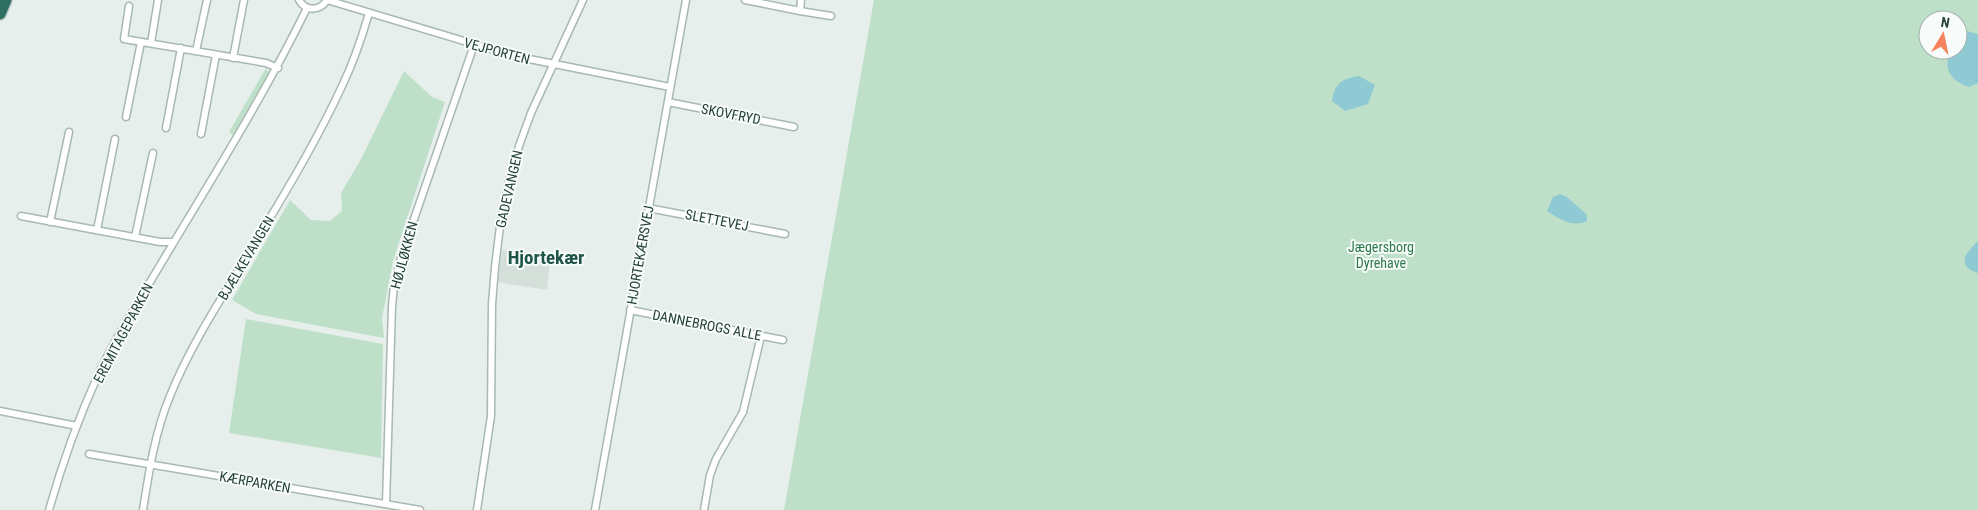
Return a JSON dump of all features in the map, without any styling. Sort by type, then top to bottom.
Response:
[{"type":"highway","points":[[0,14],[6,0]]},
{"type":"street","points":[[151,43],[158,0]]},
{"type":"street","points":[[196,51],[207,0]]},
{"type":"street","points":[[233,58],[244,0]]},
{"type":"street","points":[[299,0],[307,8],[316,9],[327,0]]},
{"type":"street","name":"VEJPORTEN","points":[[327,0],[474,45],[554,64],[670,87]]},
{"type":"street","name":"GADEVANGEN","points":[[478,510],[489,436],[492,304],[500,224],[509,179],[531,113],[583,0]]},
{"type":"street","name":"HJORTEKÆRSVEJ","points":[[596,510],[686,0]]},
{"type":"street","points":[[745,0],[832,16]]},
{"type":"street","points":[[800,11],[801,0]]},
{"type":"street","points":[[129,6],[124,38],[266,64],[278,68]]},
{"type":"street","name":"EREMITAGEPARKEN","points":[[49,510],[77,426],[98,375],[120,333],[278,68],[307,8]]},
{"type":"street","name":"BJÆLKEVANGEN","points":[[143,510],[162,417],[182,368],[302,166],[344,83],[370,13]]},
{"type":"street","points":[[126,117],[141,42]]},
{"type":"street","name":"HØJLØKKEN","points":[[386,504],[394,285],[402,254],[474,45]]},
{"type":"street","points":[[166,128],[181,48]]},
{"type":"street","points":[[201,134],[216,55]]},
{"type":"street","name":"SKOVFRYD","points":[[668,102],[794,127]]},
{"type":"street","points":[[50,222],[69,132]]},
{"type":"street","points":[[97,230],[115,139]]},
{"type":"street","points":[[135,237],[153,153]]},
{"type":"street","name":"SLETTEVEJ","points":[[648,208],[785,234]]},
{"type":"street","points":[[21,216],[160,242],[174,242]]},
{"type":"street","name":"DANNEBROGS ALLE","points":[[630,310],[783,340]]},
{"type":"street","points":[[704,510],[710,475],[716,459],[743,412],[761,336]]},
{"type":"street","points":[[0,412],[77,426]]},
{"type":"street","name":"KÆRPARKEN","points":[[89,454],[420,510]]},
{"type":"shaded area","points":[[502,250],[550,259],[547,290],[497,282]]},
{"type":"green space","name":"Jægersborg Dyrehave","points":[[874,0],[1978,0],[1978,510],[784,510]]},
{"type":"green space","points":[[266,68],[269,73],[233,135],[229,132]]},
{"type":"green space","points":[[404,71],[432,97],[445,102],[393,261],[382,318],[384,338],[256,314],[232,300],[290,200],[311,220],[330,221],[342,211],[341,193],[361,159]]},
{"type":"green space","points":[[246,319],[383,344],[381,458],[229,433]]},
{"type":"water","points":[[1968,31],[1978,34],[1978,83],[1969,87],[1957,81],[1950,73],[1948,60],[1968,60]]},
{"type":"water","points":[[1359,76],[1375,85],[1368,104],[1345,111],[1332,101],[1335,90],[1343,80]]},
{"type":"water","points":[[1560,194],[1567,197],[1587,215],[1587,221],[1577,224],[1571,223],[1561,220],[1547,211],[1553,197]]},
{"type":"water","points":[[1978,241],[1978,273],[1967,266],[1965,258]]},
{"type":"district","name":"Hjortekær","points":[[546,257]]}]
